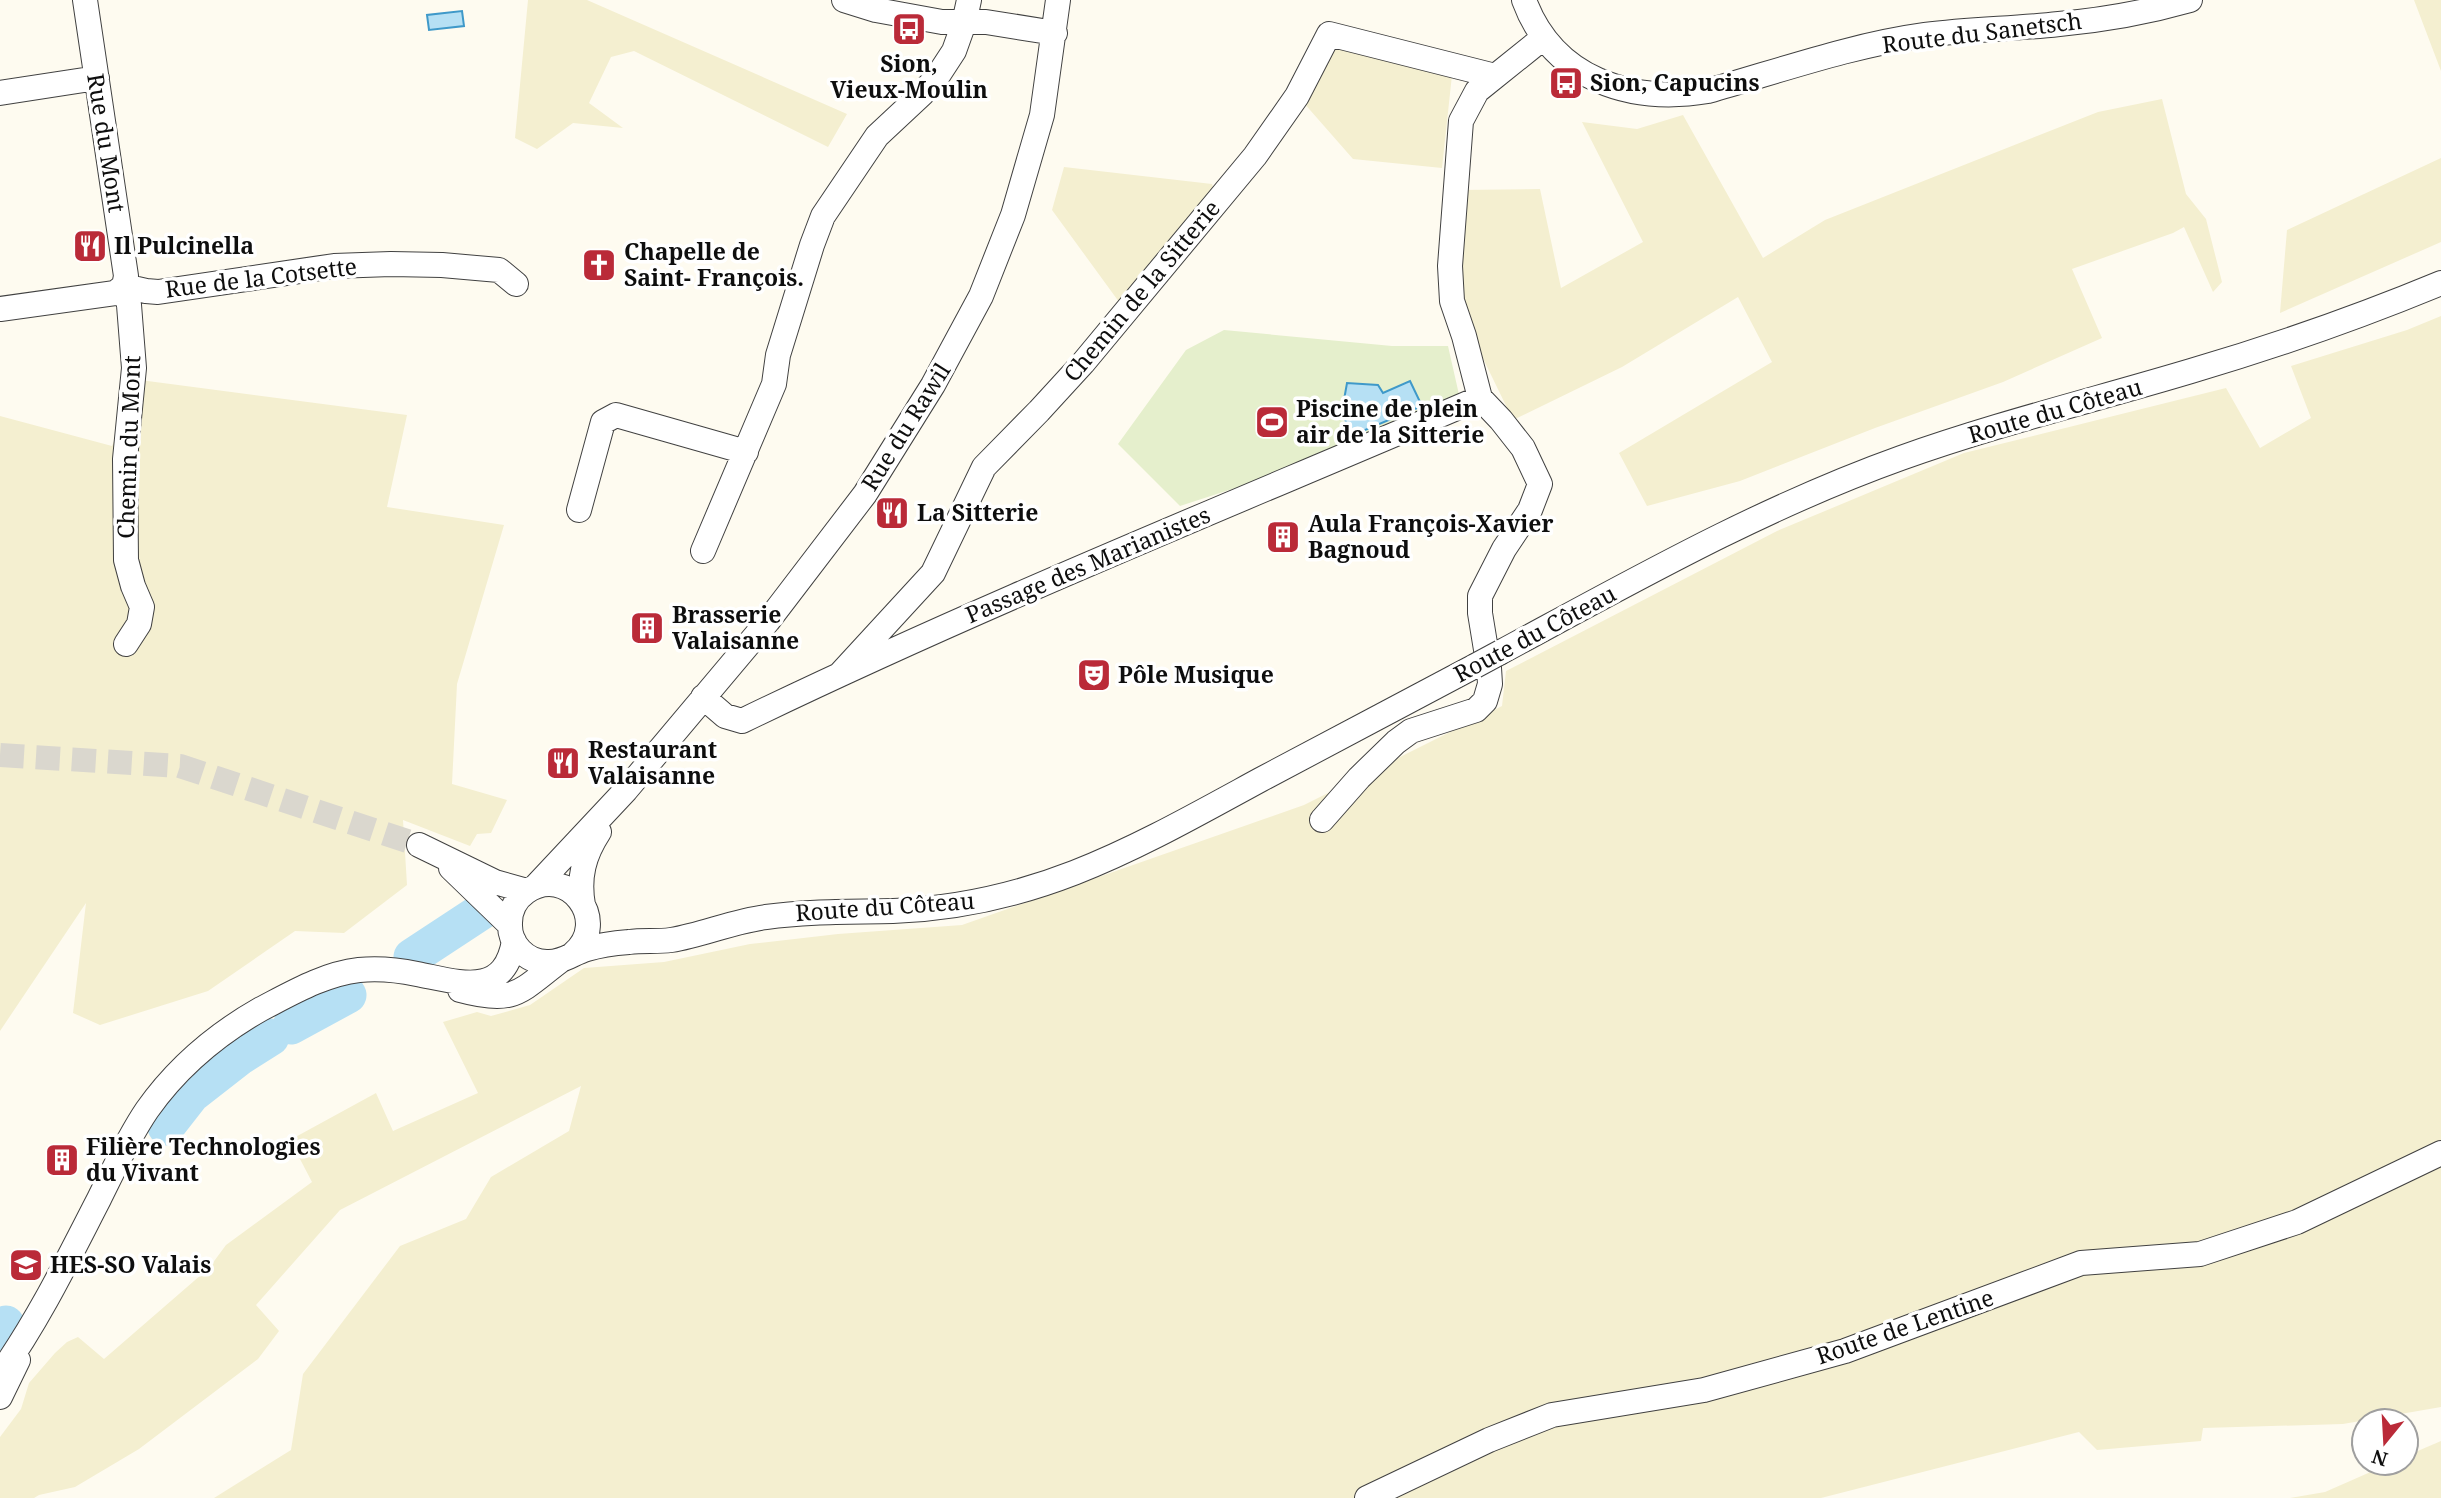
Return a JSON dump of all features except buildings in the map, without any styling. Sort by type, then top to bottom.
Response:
[{"type":"street","name":"Rue du Mont","points":[[85,0],[126,276],[124,286]]},
{"type":"street","points":[[844,0],[876,10],[942,22],[966,11]]},
{"type":"street","name":"Rue du Rawil","points":[[531,889],[626,790],[776,611],[865,494],[897,446],[958,341],[998,256],[1024,180],[1042,115],[1058,0]]},
{"type":"street","name":"Route du Sanetsch","points":[[1524,0],[1543,38],[1561,57],[1582,72],[1603,82],[1652,95],[1708,91],[1876,45],[1924,35],[2059,24],[2143,11],[2190,0]]},
{"type":"street","points":[[966,11],[986,22],[1055,33]]},
{"type":"street","points":[[703,551],[774,384],[778,355],[823,216],[877,136],[922,94],[939,74],[954,51],[966,11]]},
{"type":"street","name":"Chemin de la Sitterie","points":[[841,673],[933,573],[984,467],[1083,363],[1255,156],[1297,96],[1329,34],[1495,76]]},
{"type":"street","points":[[1322,820],[1396,742],[1412,731],[1476,710],[1485,701],[1490,684],[1480,596],[1504,549],[1530,510],[1539,484],[1523,448],[1480,398],[1452,301],[1450,266],[1461,121],[1477,91],[1543,38]]},
{"type":"street","points":[[0,93],[97,78]]},
{"type":"street","name":"Rue de la Cotsette","points":[[0,309],[115,293],[124,286],[158,292],[334,266],[391,264],[499,270],[516,284]]},
{"type":"street","name":"Route du Côteau","points":[[566,958],[588,949],[628,942],[670,940],[765,917],[816,912],[921,910],[954,905],[1037,887],[1089,869],[1730,531],[1852,477],[1989,429],[2288,341],[2441,284]]},
{"type":"street","name":"Chemin du Mont","points":[[124,286],[130,305],[134,368],[125,459],[126,560],[142,607],[139,624],[126,644]]},
{"type":"street","name":"Passage des Marianistes","points":[[704,697],[725,716],[742,721],[999,602],[1480,398]]},
{"type":"street","points":[[579,510],[603,422],[616,415],[746,452]]},
{"type":"street","name":"Rue du Rawil","points":[[585,909],[580,879],[587,854],[626,790]]},
{"type":"street","points":[[566,958],[545,962],[524,954],[512,933],[427,849],[495,882],[531,889],[550,884],[563,887],[575,894],[585,909],[608,931],[628,942]]},
{"type":"street","points":[[0,1397],[30,1330],[135,1130],[155,1100],[186,1065],[207,1046],[244,1020],[305,987],[337,975],[358,970],[386,969],[462,984],[494,977],[506,966],[514,906],[531,889]]},
{"type":"street","points":[[407,972],[474,994],[503,996],[519,992],[531,986],[583,943],[588,925],[585,909]]},
{"type":"street","name":"Route de Lentine","points":[[1367,1498],[1489,1440],[1552,1415],[1704,1390],[1845,1351],[2081,1263],[2200,1254],[2297,1222],[2441,1153]]},
{"type":"street","points":[[0,1374],[30,1330]]},
{"type":"shaded area","points":[[528,0],[587,0],[847,114],[828,147],[634,51],[611,57],[589,103],[623,128],[573,123],[537,149],[515,138]]},
{"type":"shaded area","points":[[2414,0],[2441,0],[2441,71]]},
{"type":"shaded area","points":[[1330,46],[1452,75],[1442,168],[1353,159],[1303,102]]},
{"type":"shaded area","points":[[2162,99],[2186,194],[2206,219],[2222,282],[2213,292],[2184,227],[2072,269],[2102,338],[2003,382],[1740,481],[1647,506],[1619,453],[1772,362],[1738,297],[1622,367],[1513,420],[1474,340],[1457,272],[1459,190],[1540,189],[1561,288],[1643,242],[1582,122],[1637,129],[1683,115],[1763,258],[1825,220],[2098,112]]},
{"type":"shaded area","points":[[2441,158],[2441,242],[2280,313],[2287,230]]},
{"type":"shaded area","points":[[1064,167],[1212,184],[1216,198],[1122,306],[1052,210]]},
{"type":"shaded area","points":[[2441,316],[2441,1407],[2420,1411],[2420,1407],[2350,1407],[2350,1423],[2343,1424],[2203,1428],[2201,1441],[2097,1450],[2079,1432],[1821,1498],[214,1498],[291,1450],[303,1374],[400,1246],[466,1219],[491,1177],[569,1131],[581,1086],[340,1210],[256,1305],[279,1331],[258,1359],[139,1449],[75,1487],[34,1498],[0,1498],[0,1437],[21,1409],[29,1383],[55,1353],[67,1342],[78,1337],[104,1359],[209,1268],[226,1245],[312,1182],[290,1140],[376,1093],[393,1131],[478,1093],[443,1022],[477,1012],[491,1016],[530,1005],[584,968],[664,962],[750,944],[838,934],[962,925],[1304,805],[1502,706],[1506,671],[1777,531],[1964,453],[2226,388],[2260,448],[2311,418],[2291,366],[2407,330]]},
{"type":"shaded area","points":[[140,380],[407,415],[387,507],[504,525],[457,684],[452,784],[507,800],[491,833],[477,834],[470,846],[403,820],[407,885],[344,933],[295,931],[208,991],[100,1025],[73,1013],[86,903],[0,1031],[0,416],[112,446]]},
{"type":"shaded area","points":[[2441,1441],[2441,1498],[2290,1498],[2325,1492],[2359,1477],[2420,1477],[2420,1450]]},
{"type":"green space","name":"Piscine de plein air de la Sitterie","points":[[1224,330],[1392,346],[1448,346],[1460,399],[1321,460],[1180,506],[1118,444],[1186,350]]},
{"type":"water","points":[[462,11],[464,26],[429,30],[427,15]]},
{"type":"water","points":[[1410,381],[1422,406],[1351,436],[1342,411],[1347,383],[1378,385],[1383,393]]},
{"type":"waterway","points":[[412,957],[482,911]]},
{"type":"waterway","points":[[291,1026],[348,995]]},
{"type":"waterway","points":[[166,1127],[191,1095],[241,1056],[271,1037]]},
{"type":"waterway","points":[[0,1332],[6,1324]]},
{"type":"tunnel","points":[[0,755],[180,766],[419,845]]},
{"type":"place","name":"Sion, Vieux-Moulin","points":[[909,29]]},
{"type":"place","name":"Sion, Capucins","points":[[1566,83]]},
{"type":"place","name":"Il Pulcinella","points":[[90,246]]},
{"type":"place","name":"Chapelle de Saint- François.","points":[[599,265]]},
{"type":"place","name":"Piscine de plein air de la Sitterie","points":[[1272,422]]},
{"type":"place","name":"La Sitterie","points":[[892,513]]},
{"type":"place","name":"Aula François-Xavier Bagnoud","points":[[1283,537]]},
{"type":"place","name":"Brasserie Valaisanne","points":[[647,628]]},
{"type":"place","name":"Pôle Musique","points":[[1094,675]]},
{"type":"place","name":"Restaurant Valaisanne","points":[[563,763]]},
{"type":"place","name":"Filière Technologies du Vivant","points":[[62,1160]]},
{"type":"place","name":"HES-SO Valais","points":[[26,1265]]}]
